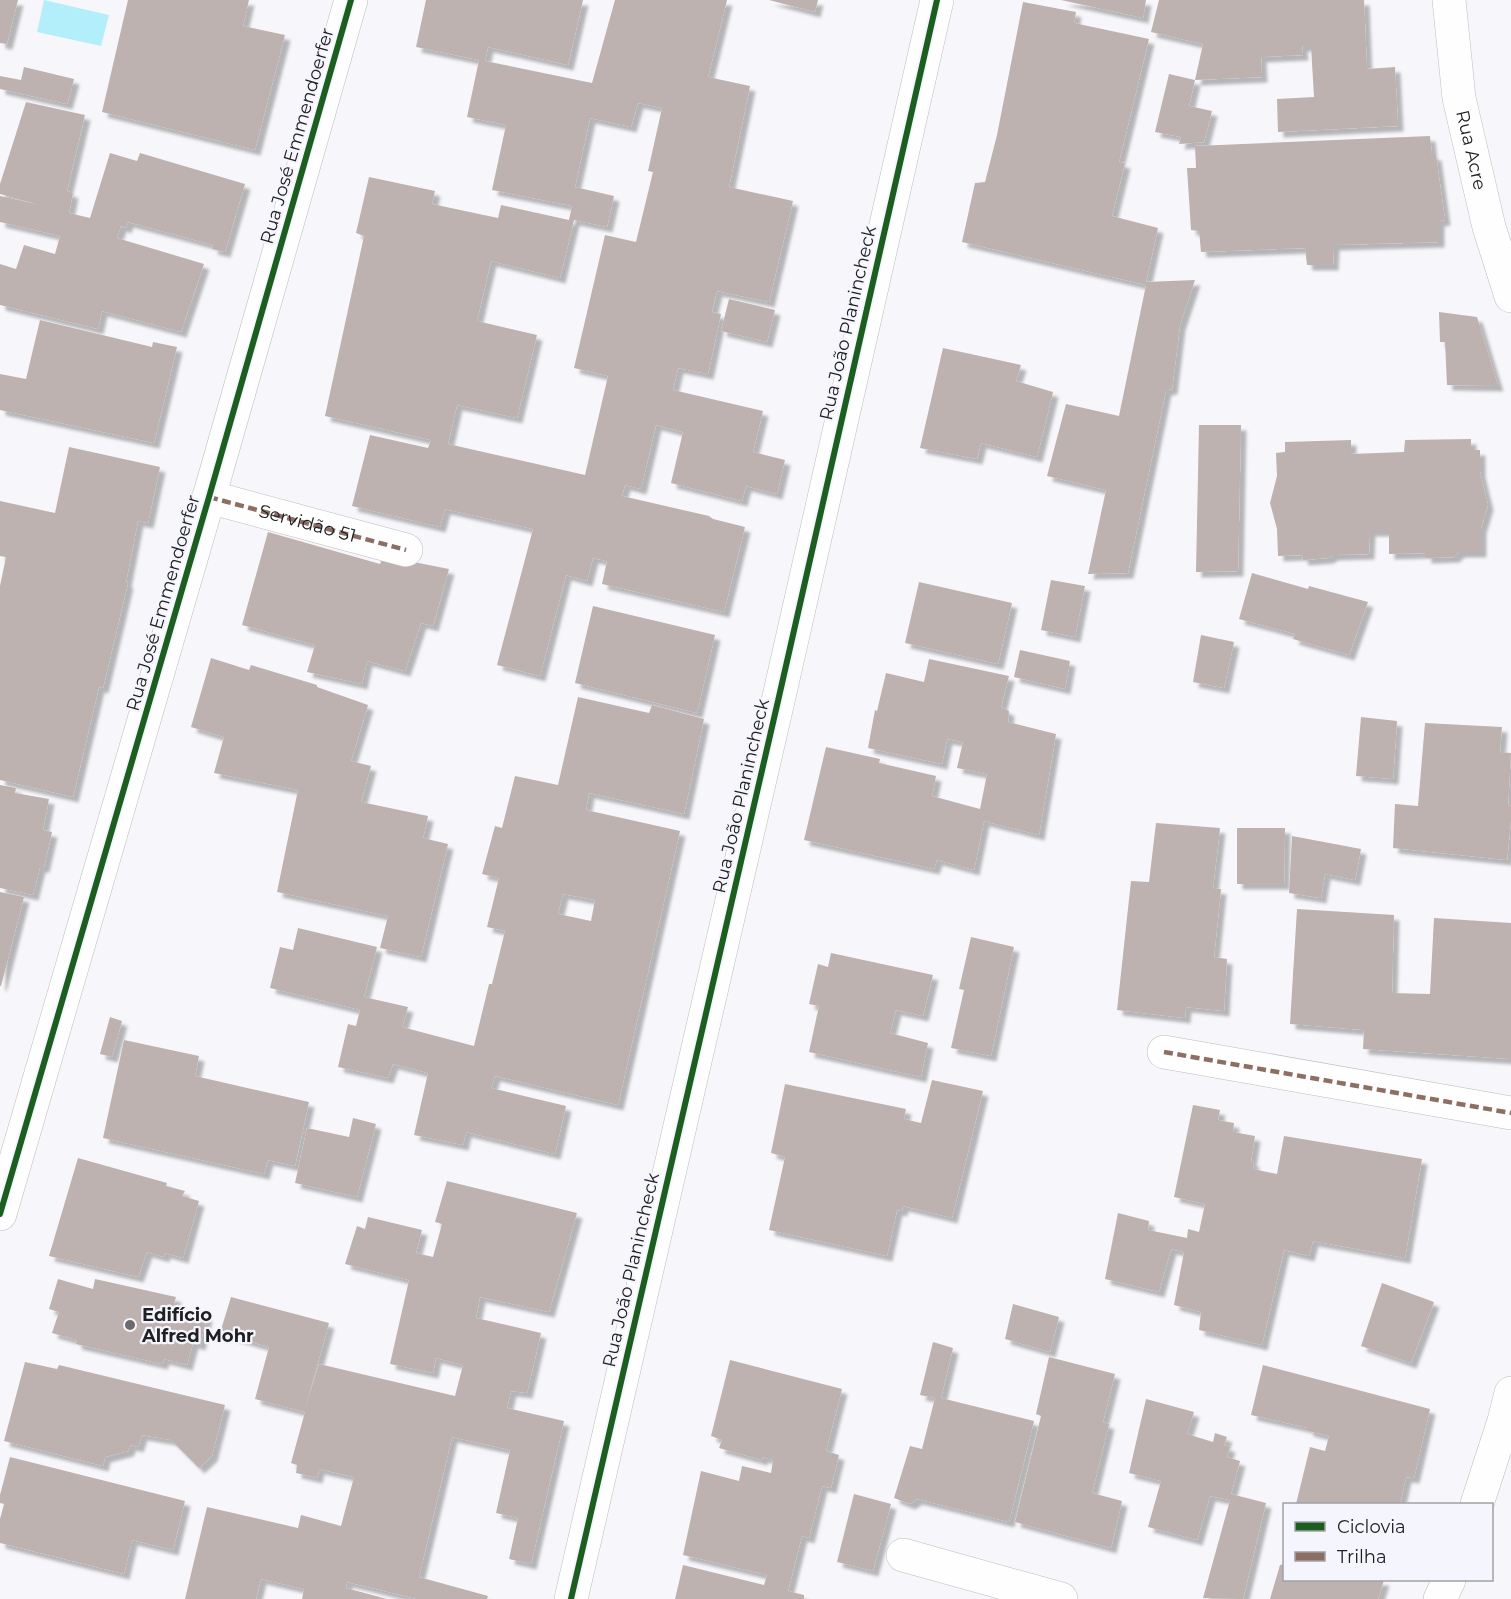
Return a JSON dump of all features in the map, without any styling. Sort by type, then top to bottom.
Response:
[{"type":"street","name":"Rua José Emmendoerfer","points":[[0,1214],[210,497],[351,0]]},
{"type":"street","name":"Rua João Planincheck","points":[[571,1599],[937,0]]},
{"type":"street","name":"Rua Acre","points":[[1449,0],[1459,98],[1489,227],[1511,296]]},
{"type":"street","name":"Servidão 51","points":[[210,497],[406,550]]},
{"type":"street","points":[[1164,1052],[1511,1113]]},
{"type":"street","points":[[1477,1503],[1511,1394]]},
{"type":"street","points":[[903,1556],[1061,1599]]},
{"type":"street","points":[[1440,1599],[1449,1581]]},
{"type":"water","points":[[44,0],[109,15],[101,46],[37,32]]},
{"type":"building","points":[[0,0],[18,0],[7,44],[0,43]]},
{"type":"building","points":[[128,0],[249,0],[243,26],[285,35],[255,150],[102,112]]},
{"type":"building","points":[[426,0],[583,0],[568,65],[488,47],[485,61],[592,83],[615,0],[727,0],[708,77],[750,86],[729,187],[793,201],[769,302],[717,291],[712,312],[721,314],[708,374],[678,368],[673,390],[763,411],[753,452],[785,460],[777,494],[746,486],[742,501],[671,483],[683,432],[656,425],[641,489],[625,485],[622,496],[709,516],[745,527],[724,612],[602,584],[607,561],[593,558],[587,581],[566,575],[540,676],[497,665],[533,529],[445,509],[440,527],[352,506],[370,435],[428,448],[431,440],[325,416],[364,236],[356,233],[369,177],[435,191],[432,204],[498,218],[501,205],[569,220],[572,206],[492,190],[506,125],[467,117],[479,60],[416,47]],"holes":[[[638,103],[662,108],[648,171],[653,172],[636,242],[605,235],[574,368],[608,376],[585,475],[448,444],[457,405],[517,418],[537,335],[477,321],[491,261],[560,278],[574,220],[607,227],[614,196],[575,187],[590,118],[631,127]]]},
{"type":"building","points":[[769,0],[818,0],[815,12]]},
{"type":"building","points":[[1061,0],[1146,0],[1143,18]]},
{"type":"building","points":[[1159,0],[1364,0],[1367,69],[1395,67],[1398,126],[1278,132],[1277,99],[1314,97],[1311,46],[1302,46],[1303,55],[1261,57],[1262,77],[1195,80],[1203,44],[1151,32]]},
{"type":"building","points":[[1023,2],[1076,12],[1074,23],[1149,39],[1119,162],[1125,163],[1112,216],[1158,228],[1146,282],[1195,280],[1180,325],[1172,389],[1166,390],[1128,573],[1088,574],[1106,490],[1047,476],[1066,404],[1119,416],[1146,285],[962,242],[975,183],[985,182],[997,135]]},
{"type":"building","points":[[24,67],[74,79],[67,104],[0,89],[0,76],[21,80]]},
{"type":"building","points":[[1169,74],[1195,80],[1189,106],[1212,111],[1204,142],[1179,144],[1181,137],[1155,132]]},
{"type":"building","points":[[26,102],[85,115],[67,191],[73,193],[69,213],[90,218],[110,153],[137,161],[140,153],[245,184],[225,252],[212,249],[213,245],[128,222],[126,228],[121,226],[117,238],[204,264],[181,332],[102,311],[98,329],[0,305],[0,264],[16,269],[24,245],[55,254],[60,236],[0,222],[0,196],[40,205],[0,194],[0,184]]},
{"type":"building","points":[[1430,136],[1432,155],[1436,155],[1445,220],[1439,221],[1439,242],[1334,245],[1333,265],[1307,265],[1305,248],[1201,252],[1199,231],[1191,230],[1187,168],[1196,168],[1195,146]]},
{"type":"building","points":[[729,299],[775,310],[767,342],[721,331]]},
{"type":"building","points":[[1439,312],[1477,317],[1498,386],[1447,385],[1445,342],[1440,342]]},
{"type":"building","points":[[40,320],[152,347],[153,342],[177,347],[154,443],[0,410],[0,374],[26,379]]},
{"type":"building","points":[[943,348],[1021,365],[1016,381],[1053,392],[1037,457],[981,443],[977,459],[920,448]]},
{"type":"building","points":[[1199,425],[1241,425],[1238,571],[1196,572]]},
{"type":"building","points":[[1471,439],[1471,450],[1480,450],[1480,472],[1488,505],[1481,528],[1481,552],[1459,552],[1454,557],[1426,558],[1426,553],[1389,554],[1389,531],[1370,531],[1369,554],[1333,555],[1328,558],[1303,560],[1302,555],[1278,556],[1277,529],[1270,503],[1277,476],[1276,453],[1285,452],[1285,442],[1351,440],[1351,454],[1404,452],[1405,440]]},
{"type":"building","points":[[69,447],[160,467],[148,523],[138,521],[126,582],[128,583],[103,688],[99,687],[73,797],[0,780],[0,586],[6,557],[0,556],[0,501],[55,513]]},
{"type":"building","points":[[268,532],[380,564],[383,556],[449,569],[433,626],[421,623],[405,671],[367,661],[362,684],[307,672],[315,645],[242,625]]},
{"type":"building","points":[[1252,573],[1308,589],[1309,586],[1368,602],[1349,655],[1293,639],[1295,634],[1239,619]]},
{"type":"building","points":[[1051,580],[1085,586],[1075,637],[1041,630]]},
{"type":"building","points":[[919,582],[1012,603],[998,664],[905,643]]},
{"type":"building","points":[[593,606],[715,635],[697,713],[575,683]]},
{"type":"building","points":[[1201,635],[1234,642],[1224,688],[1193,682]]},
{"type":"building","points":[[1020,650],[1070,661],[1065,689],[1014,677]]},
{"type":"building","points":[[211,658],[249,670],[251,665],[317,685],[317,687],[368,705],[351,761],[371,766],[361,802],[428,816],[423,838],[448,844],[421,957],[380,948],[388,916],[277,892],[298,790],[214,773],[224,737],[191,727]]},
{"type":"building","points":[[929,659],[1009,676],[1001,707],[1009,711],[1008,722],[1056,734],[1039,835],[984,821],[974,870],[937,860],[934,869],[804,840],[826,747],[880,759],[879,763],[936,776],[932,796],[980,809],[987,774],[957,768],[963,742],[947,739],[942,764],[868,748],[875,710],[877,711],[886,673],[924,682]]},
{"type":"building","points":[[578,697],[649,713],[652,705],[704,719],[684,814],[589,793],[586,810],[680,831],[618,1105],[495,1076],[491,1088],[566,1106],[555,1154],[466,1132],[463,1145],[414,1135],[428,1073],[393,1064],[388,1078],[338,1067],[348,1024],[356,1026],[360,1010],[270,988],[280,947],[293,950],[298,928],[377,947],[364,997],[408,1007],[402,1027],[474,1046],[505,931],[487,927],[499,878],[482,874],[495,826],[502,828],[515,776],[558,785]],"holes":[[[563,894],[595,900],[591,921],[558,914]]]},
{"type":"building","points":[[1361,717],[1397,721],[1393,779],[1356,776]]},
{"type":"building","points":[[1425,723],[1502,727],[1500,752],[1511,753],[1508,805],[1511,806],[1511,820],[1507,860],[1393,848],[1395,804],[1418,806]]},
{"type":"building","points":[[0,785],[16,788],[15,793],[49,799],[43,830],[52,832],[44,867],[40,867],[33,895],[0,888]]},
{"type":"building","points":[[1156,823],[1220,828],[1213,888],[1221,889],[1214,957],[1227,959],[1224,1011],[1186,1007],[1185,1018],[1117,1010],[1131,881],[1149,882]]},
{"type":"building","points":[[1237,828],[1285,828],[1284,884],[1237,884]]},
{"type":"building","points":[[1292,836],[1361,849],[1355,880],[1325,874],[1321,898],[1289,893]]},
{"type":"building","points":[[0,892],[24,897],[1,986],[0,986]]},
{"type":"building","points":[[1297,909],[1394,915],[1392,993],[1430,994],[1434,918],[1511,923],[1511,1059],[1363,1049],[1364,1030],[1290,1024]]},
{"type":"building","points":[[971,937],[1014,947],[991,1056],[951,1048],[964,990],[959,989]]},
{"type":"building","points":[[831,953],[933,975],[923,1016],[896,1010],[890,1033],[928,1043],[921,1077],[809,1052],[819,1006],[809,1004],[818,964],[828,967]]},
{"type":"building","points":[[110,1017],[122,1021],[112,1057],[100,1054]]},
{"type":"building","points":[[124,1040],[199,1056],[195,1076],[309,1102],[295,1166],[268,1160],[264,1174],[103,1138]]},
{"type":"building","points":[[932,1080],[983,1091],[952,1218],[903,1206],[902,1211],[897,1210],[887,1256],[769,1230],[785,1157],[771,1153],[785,1084],[906,1109],[904,1119],[921,1123]]},
{"type":"building","points":[[1193,1105],[1220,1110],[1218,1120],[1234,1123],[1233,1132],[1255,1136],[1251,1161],[1254,1162],[1253,1169],[1277,1174],[1284,1136],[1422,1159],[1405,1258],[1313,1241],[1309,1256],[1284,1250],[1262,1345],[1199,1330],[1201,1312],[1174,1305],[1184,1252],[1171,1249],[1159,1292],[1105,1279],[1118,1213],[1149,1221],[1148,1230],[1187,1238],[1188,1229],[1199,1232],[1205,1204],[1174,1197]]},
{"type":"building","points":[[353,1118],[376,1124],[357,1197],[295,1183],[307,1128],[349,1137]]},
{"type":"building","points":[[78,1158],[167,1183],[166,1186],[185,1191],[182,1196],[199,1201],[183,1258],[165,1253],[164,1257],[147,1252],[138,1277],[49,1256]]},
{"type":"building","points":[[447,1181],[577,1213],[549,1312],[480,1297],[476,1318],[541,1333],[527,1393],[511,1391],[507,1408],[564,1421],[531,1564],[509,1559],[518,1518],[496,1513],[510,1450],[452,1437],[419,1577],[488,1596],[487,1599],[417,1599],[347,1582],[346,1588],[387,1599],[302,1599],[304,1589],[261,1579],[256,1599],[185,1599],[207,1507],[298,1528],[301,1515],[341,1526],[354,1477],[319,1469],[317,1478],[296,1473],[297,1465],[291,1463],[305,1412],[255,1399],[269,1347],[220,1333],[231,1297],[329,1323],[305,1409],[319,1364],[455,1396],[463,1365],[436,1358],[433,1373],[390,1364],[409,1280],[345,1264],[357,1226],[365,1229],[368,1217],[422,1230],[416,1253],[433,1257],[442,1224],[435,1222]]},
{"type":"building","name":"Edifício Alfred Mohr","points":[[58,1279],[93,1289],[95,1279],[176,1297],[173,1307],[207,1316],[200,1345],[193,1343],[187,1365],[164,1359],[162,1364],[76,1344],[77,1340],[52,1333],[59,1312],[49,1309]]},
{"type":"building","points":[[1382,1283],[1434,1302],[1411,1363],[1361,1346]]},
{"type":"building","points":[[1013,1304],[1059,1317],[1050,1352],[1005,1339]]},
{"type":"building","points":[[933,1342],[953,1348],[941,1398],[1034,1421],[1009,1522],[917,1499],[910,1504],[894,1498],[910,1446],[922,1449],[935,1398],[920,1395]]},
{"type":"building","points":[[1049,1357],[1115,1374],[1103,1422],[1109,1424],[1092,1493],[1122,1501],[1111,1548],[1015,1522],[1041,1416],[1036,1414]]},
{"type":"building","points":[[730,1360],[842,1389],[826,1451],[839,1455],[831,1488],[822,1486],[809,1538],[802,1536],[788,1591],[804,1595],[804,1599],[675,1599],[683,1565],[764,1585],[767,1575],[683,1555],[701,1471],[739,1481],[742,1466],[771,1473],[773,1460],[763,1457],[762,1460],[719,1448],[722,1440],[711,1436]]},
{"type":"building","points":[[25,1362],[57,1369],[59,1365],[225,1405],[212,1456],[199,1468],[171,1440],[142,1435],[138,1447],[131,1445],[128,1451],[105,1457],[103,1466],[4,1441]]},
{"type":"building","points":[[1263,1365],[1430,1409],[1414,1478],[1406,1477],[1400,1503],[1296,1503],[1310,1447],[1325,1451],[1329,1436],[1308,1431],[1308,1428],[1251,1415]]},
{"type":"building","points":[[1146,1399],[1194,1412],[1187,1434],[1213,1442],[1215,1433],[1227,1437],[1224,1445],[1230,1447],[1227,1457],[1240,1461],[1231,1494],[1266,1503],[1243,1599],[1203,1598],[1230,1500],[1210,1496],[1197,1540],[1148,1527],[1161,1481],[1129,1473]]},
{"type":"building","points":[[10,1457],[185,1501],[173,1550],[132,1540],[124,1574],[0,1543],[0,1519],[4,1504],[0,1503],[0,1495]]},
{"type":"building","points":[[854,1494],[891,1504],[873,1571],[837,1562]]},
{"type":"building","points":[[1283,1564],[1283,1581],[1384,1581],[1378,1599],[1270,1599],[1280,1565]]},
{"type":"marked path","points":[[209,497],[406,550]]},
{"type":"marked path","points":[[1164,1052],[1511,1113]]},
{"type":"cycle path","points":[[0,1214],[351,0]]},
{"type":"cycle path","points":[[571,1599],[937,0]]},
{"type":"place","name":"Edifício Alfred Mohr","points":[[130,1325]]}]
